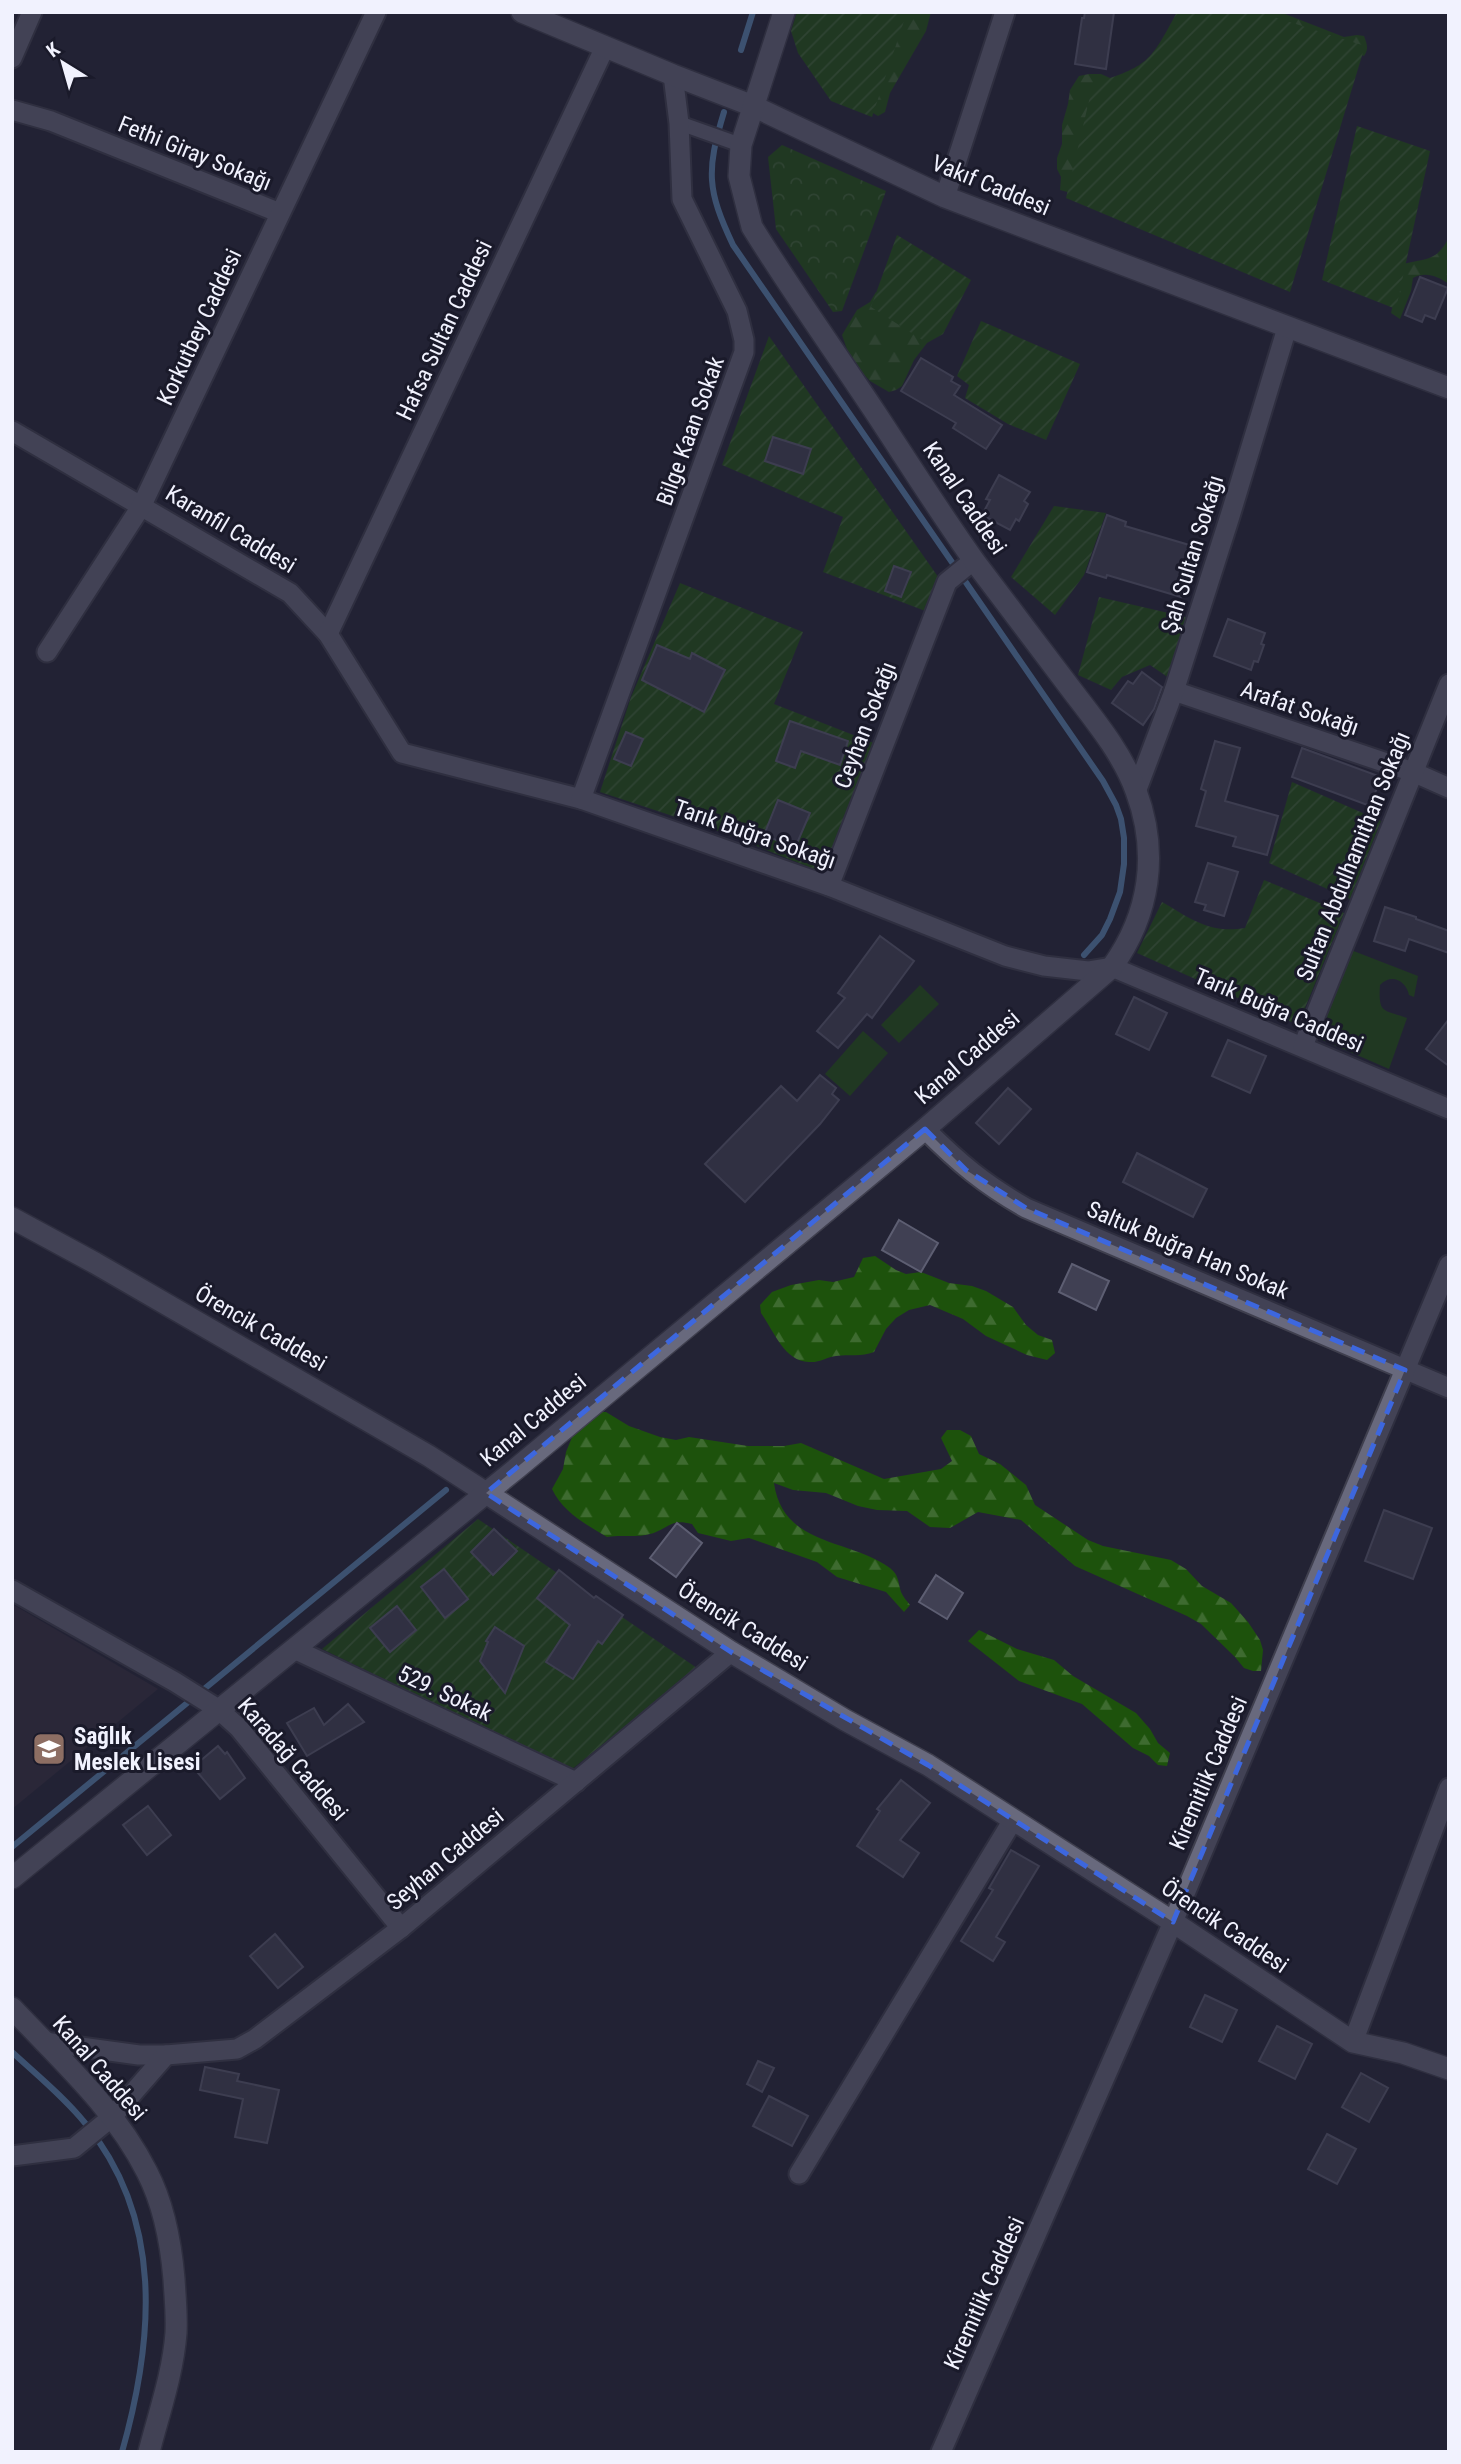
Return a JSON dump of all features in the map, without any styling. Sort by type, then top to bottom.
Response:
[{"type":"street","points":[[12,58],[32,12]]},
{"type":"street","name":"Korkutbey Caddesi","points":[[47,652],[142,505],[376,12]]},
{"type":"street","name":"Vakıf Caddesi","points":[[522,12],[753,106],[945,197],[1449,388]]},
{"type":"street","name":"Kanal Caddesi","points":[[12,1878],[213,1706],[294,1649],[925,1129],[1112,967],[1138,924],[1149,862],[1146,832],[1136,792],[1121,762],[1099,727],[974,560],[752,227],[739,176],[741,145],[784,12]]},
{"type":"street","points":[[945,197],[1006,12]]},
{"type":"street","name":"Hafsa Sultan Caddesi","points":[[328,634],[605,47]]},
{"type":"street","name":"Bilge Kaan Sokak","points":[[581,799],[744,352],[737,311],[682,199],[679,123],[682,78]]},
{"type":"street","name":"Fethi Giray Sokağı","points":[[12,110],[51,121],[280,213]]},
{"type":"street","points":[[679,123],[741,145]]},
{"type":"street","name":"Şah Sultan Sokağı","points":[[1136,792],[1174,691],[1287,328]]},
{"type":"street","name":"Karanfil Caddesi","points":[[12,431],[290,593],[328,634],[402,754]]},
{"type":"street","name":"Ceyhan Sokağı","points":[[829,886],[947,582],[974,560]]},
{"type":"street","name":"Sultan Abdulhamithan Sokağı","points":[[1303,1046],[1449,684]]},
{"type":"street","name":"Arafat Sokağı","points":[[1174,691],[1413,772],[1449,788]]},
{"type":"street","name":"Tarık Buğra Sokağı","points":[[402,754],[581,799],[829,886],[1005,956],[1044,966],[1088,971],[1112,967]]},
{"type":"street","name":"Tarık Buğra Caddesi","points":[[1112,967],[1449,1109]]},
{"type":"street","name":"Saltuk Buğra Han Sokak","points":[[925,1129],[966,1170],[1026,1208],[1449,1388]]},
{"type":"street","name":"Örencik Caddesi","points":[[12,1218],[405,1442],[731,1652],[845,1720],[928,1765],[1173,1922],[1353,2042],[1403,2053],[1449,2069]]},
{"type":"street","name":"Kiremitlik Caddesi","points":[[941,2452],[1173,1922],[1449,1265]]},
{"type":"street","name":"Karadağ Caddesi","points":[[12,1590],[175,1682],[213,1706],[239,1728],[401,1928]]},
{"type":"street","name":"529. Sokak","points":[[294,1649],[576,1782]]},
{"type":"street","name":"Seyhan Caddesi","points":[[44,2042],[166,2055],[237,2049],[401,1928],[731,1652]]},
{"type":"street","points":[[1353,2042],[1449,1788]]},
{"type":"street","points":[[799,2174],[1013,1820]]},
{"type":"street","name":"Kanal Caddesi","points":[[12,2008],[92,2093],[109,2120],[137,2153],[149,2175],[173,2261],[176,2333],[149,2452]]},
{"type":"street","points":[[12,2156],[74,2148],[109,2120],[166,2055]]},
{"type":"highlighted area","points":[[925,1129],[966,1170],[1026,1208],[1405,1370],[1173,1922],[928,1765],[731,1652],[486,1493]]},
{"type":"shaded area","name":"Sağlık Meslek Lisesi","points":[[12,1604],[158,1689],[12,1809]]},
{"type":"green space","points":[[797,12],[907,12],[872,117],[831,101],[798,53],[791,31]]},
{"type":"green space","points":[[890,12],[931,12],[926,31],[890,93],[885,112],[878,116],[868,110]]},
{"type":"green space","points":[[1177,12],[1258,12],[1365,46],[1290,292],[1066,198],[1093,84],[1126,72],[1146,60],[1160,43]]},
{"type":"green space","points":[[1227,12],[1280,12],[1344,37],[1364,36],[1367,51],[1364,56]]},
{"type":"green space","points":[[1101,74],[1110,78],[1110,88],[1071,193],[1060,190],[1061,177],[1057,169],[1057,158],[1062,144],[1062,125],[1070,90],[1079,76]]},
{"type":"green space","points":[[1357,126],[1430,151],[1396,309],[1322,280]]},
{"type":"green space","points":[[782,145],[886,191],[842,311],[833,312],[776,229],[768,157]]},
{"type":"green space","points":[[897,235],[971,280],[943,334],[927,343],[871,307]]},
{"type":"green space","points":[[1449,237],[1449,284],[1431,275],[1413,278],[1400,319],[1391,313],[1403,264],[1435,255]]},
{"type":"green space","points":[[876,292],[928,335],[927,343],[914,360],[902,386],[889,392],[870,381],[851,361],[842,335],[857,310],[870,302]]},
{"type":"green space","points":[[981,321],[1080,364],[1046,440],[1008,424],[965,398],[969,385],[957,376]]},
{"type":"green space","points":[[769,336],[941,581],[928,612],[823,572],[843,517],[722,465]]},
{"type":"green space","points":[[1054,506],[1106,513],[1084,575],[1055,615],[1011,577]]},
{"type":"green space","points":[[680,583],[803,632],[774,704],[879,745],[826,874],[724,833],[600,792],[631,697]]},
{"type":"green space","points":[[1099,597],[1186,617],[1169,678],[1150,665],[1122,677],[1111,690],[1078,675]]},
{"type":"green space","points":[[1292,782],[1381,821],[1350,899],[1269,863]]},
{"type":"green space","points":[[1264,880],[1344,913],[1298,1025],[1137,953],[1162,902],[1210,927],[1245,928]]},
{"type":"green space","points":[[1351,950],[1418,976],[1414,997],[1409,995],[1405,985],[1398,980],[1389,979],[1380,985],[1380,1002],[1384,1009],[1407,1018],[1389,1069],[1318,1038]]},
{"type":"green space","points":[[920,985],[939,1004],[899,1043],[881,1025]]},
{"type":"green space","points":[[863,1031],[888,1053],[850,1096],[825,1074]]},
{"type":"green space","points":[[875,1256],[906,1274],[921,1272],[949,1283],[986,1291],[1013,1307],[1026,1325],[1038,1335],[1052,1340],[1055,1353],[1047,1360],[1027,1355],[986,1336],[963,1319],[930,1305],[909,1310],[896,1318],[886,1329],[874,1352],[836,1356],[813,1362],[800,1360],[786,1351],[761,1313],[760,1305],[772,1292],[791,1285],[819,1280],[833,1282],[854,1277],[863,1258]]},
{"type":"green space","points":[[593,1412],[606,1412],[629,1426],[676,1440],[689,1437],[748,1446],[801,1443],[884,1479],[941,1469],[952,1461],[941,1438],[947,1430],[960,1430],[971,1436],[979,1454],[1000,1464],[1026,1485],[1035,1505],[1088,1540],[1103,1546],[1171,1560],[1186,1569],[1202,1586],[1231,1603],[1260,1640],[1263,1650],[1261,1671],[1244,1668],[1201,1624],[1187,1616],[1075,1566],[1021,1520],[978,1512],[950,1528],[930,1527],[907,1511],[858,1506],[826,1493],[793,1490],[774,1483],[780,1504],[790,1519],[804,1530],[874,1558],[890,1568],[910,1605],[904,1612],[886,1592],[837,1577],[817,1562],[749,1538],[731,1541],[698,1533],[692,1524],[681,1522],[650,1534],[607,1537],[568,1511],[552,1489],[563,1469],[566,1452],[575,1430]]},
{"type":"green space","points":[[478,1519],[697,1668],[571,1770],[322,1649]]},
{"type":"green space","points":[[979,1630],[1017,1649],[1054,1660],[1073,1676],[1136,1713],[1158,1743],[1170,1753],[1167,1766],[1158,1765],[1149,1756],[1133,1748],[1082,1704],[1019,1681],[968,1641]]},
{"type":"building","points":[[1085,12],[1114,12],[1106,69],[1075,64]]},
{"type":"building","points":[[1420,277],[1448,288],[1435,319],[1425,315],[1422,322],[1405,315]]},
{"type":"building","points":[[921,358],[953,377],[951,381],[960,386],[954,395],[1002,425],[986,449],[953,428],[956,423],[901,391]]},
{"type":"building","points":[[773,437],[811,449],[803,474],[765,461]]},
{"type":"building","points":[[999,475],[1030,492],[1024,501],[1028,504],[1019,521],[1016,519],[1010,530],[982,515],[990,500],[986,499]]},
{"type":"building","points":[[1107,515],[1126,522],[1125,526],[1196,547],[1181,597],[1107,575],[1106,578],[1087,572]]},
{"type":"building","points":[[894,566],[911,572],[901,597],[885,591]]},
{"type":"building","points":[[1228,619],[1265,633],[1258,662],[1254,661],[1251,670],[1214,656]]},
{"type":"building","points":[[657,645],[690,659],[692,653],[725,670],[704,712],[642,680]]},
{"type":"building","points":[[1142,672],[1162,687],[1154,709],[1143,725],[1112,703],[1128,681],[1133,684]]},
{"type":"building","points":[[790,721],[848,741],[840,765],[801,751],[795,768],[776,761]]},
{"type":"building","points":[[626,732],[643,739],[631,766],[614,759]]},
{"type":"building","points":[[1215,741],[1240,748],[1225,801],[1278,816],[1267,855],[1233,846],[1236,837],[1196,826],[1206,791],[1201,789]]},
{"type":"building","points":[[1302,748],[1381,777],[1370,806],[1292,777]]},
{"type":"building","points":[[778,800],[810,813],[795,848],[764,835]]},
{"type":"building","points":[[1208,863],[1238,872],[1224,916],[1204,910],[1206,905],[1195,902]]},
{"type":"building","points":[[1385,907],[1449,931],[1449,953],[1409,939],[1405,951],[1374,941]]},
{"type":"building","points":[[880,936],[914,961],[872,1018],[867,1014],[838,1048],[817,1031],[845,998],[838,993]]},
{"type":"building","points":[[1134,997],[1167,1013],[1149,1050],[1116,1034]]},
{"type":"building","points":[[1449,1019],[1449,1066],[1426,1049]]},
{"type":"building","points":[[1228,1040],[1266,1056],[1250,1093],[1212,1076]]},
{"type":"building","points":[[820,1075],[836,1088],[832,1094],[839,1100],[820,1124],[745,1202],[705,1164],[781,1086],[797,1101]]},
{"type":"building","points":[[1008,1088],[1031,1109],[999,1144],[976,1123]]},
{"type":"building","points":[[1137,1153],[1207,1189],[1193,1217],[1123,1182]]},
{"type":"building","points":[[899,1220],[938,1243],[921,1272],[882,1250]]},
{"type":"building","points":[[1072,1264],[1109,1281],[1096,1310],[1059,1292]]},
{"type":"building","points":[[1384,1510],[1432,1528],[1413,1579],[1365,1561]]},
{"type":"building","points":[[677,1523],[702,1543],[676,1577],[650,1558]]},
{"type":"building","points":[[494,1529],[517,1551],[493,1575],[471,1552]]},
{"type":"building","points":[[444,1569],[468,1599],[445,1618],[421,1587]]},
{"type":"building","points":[[559,1570],[594,1598],[596,1596],[623,1615],[602,1644],[598,1641],[573,1679],[546,1662],[570,1625],[537,1598]]},
{"type":"building","points":[[936,1575],[963,1593],[947,1619],[919,1602]]},
{"type":"building","points":[[397,1606],[416,1630],[390,1652],[370,1628]]},
{"type":"building","points":[[495,1627],[524,1646],[505,1693],[480,1661],[488,1642],[486,1641]]},
{"type":"building","points":[[348,1704],[364,1722],[307,1756],[287,1723],[314,1708],[324,1725]]},
{"type":"building","points":[[218,1746],[225,1754],[227,1752],[245,1778],[220,1799],[193,1767]]},
{"type":"building","points":[[901,1780],[930,1803],[900,1840],[919,1853],[903,1877],[857,1846],[880,1811],[877,1809]]},
{"type":"building","points":[[148,1806],[171,1835],[147,1855],[123,1825]]},
{"type":"building","points":[[1011,1850],[1039,1866],[996,1937],[1005,1942],[993,1961],[961,1941],[993,1890],[989,1888]]},
{"type":"building","points":[[275,1934],[303,1967],[278,1988],[250,1956]]},
{"type":"building","points":[[1205,1995],[1237,2010],[1222,2042],[1190,2027]]},
{"type":"building","points":[[1277,2026],[1312,2044],[1295,2079],[1259,2061]]},
{"type":"building","points":[[758,2061],[774,2068],[762,2092],[747,2084]]},
{"type":"building","points":[[205,2067],[239,2074],[237,2081],[279,2090],[267,2143],[235,2137],[243,2099],[200,2090]]},
{"type":"building","points":[[1361,2073],[1388,2088],[1369,2122],[1342,2107]]},
{"type":"building","points":[[769,2096],[808,2116],[792,2146],[753,2126]]},
{"type":"building","points":[[1327,2134],[1356,2149],[1337,2184],[1308,2169]]},
{"type":"waterway","points":[[741,50],[753,12]]},
{"type":"waterway","points":[[724,112],[714,150],[712,180],[718,209],[733,245],[1103,781],[1116,805],[1124,838],[1120,892],[1102,935],[1084,955]]},
{"type":"waterway","points":[[12,1847],[446,1490]]},
{"type":"waterway","points":[[12,2052],[50,2086],[85,2123],[111,2160],[129,2199],[140,2239],[145,2281],[145,2324],[141,2366],[122,2452]]},
{"type":"place","name":"Sağlık Meslek Lisesi","points":[[49,1749]]}]
